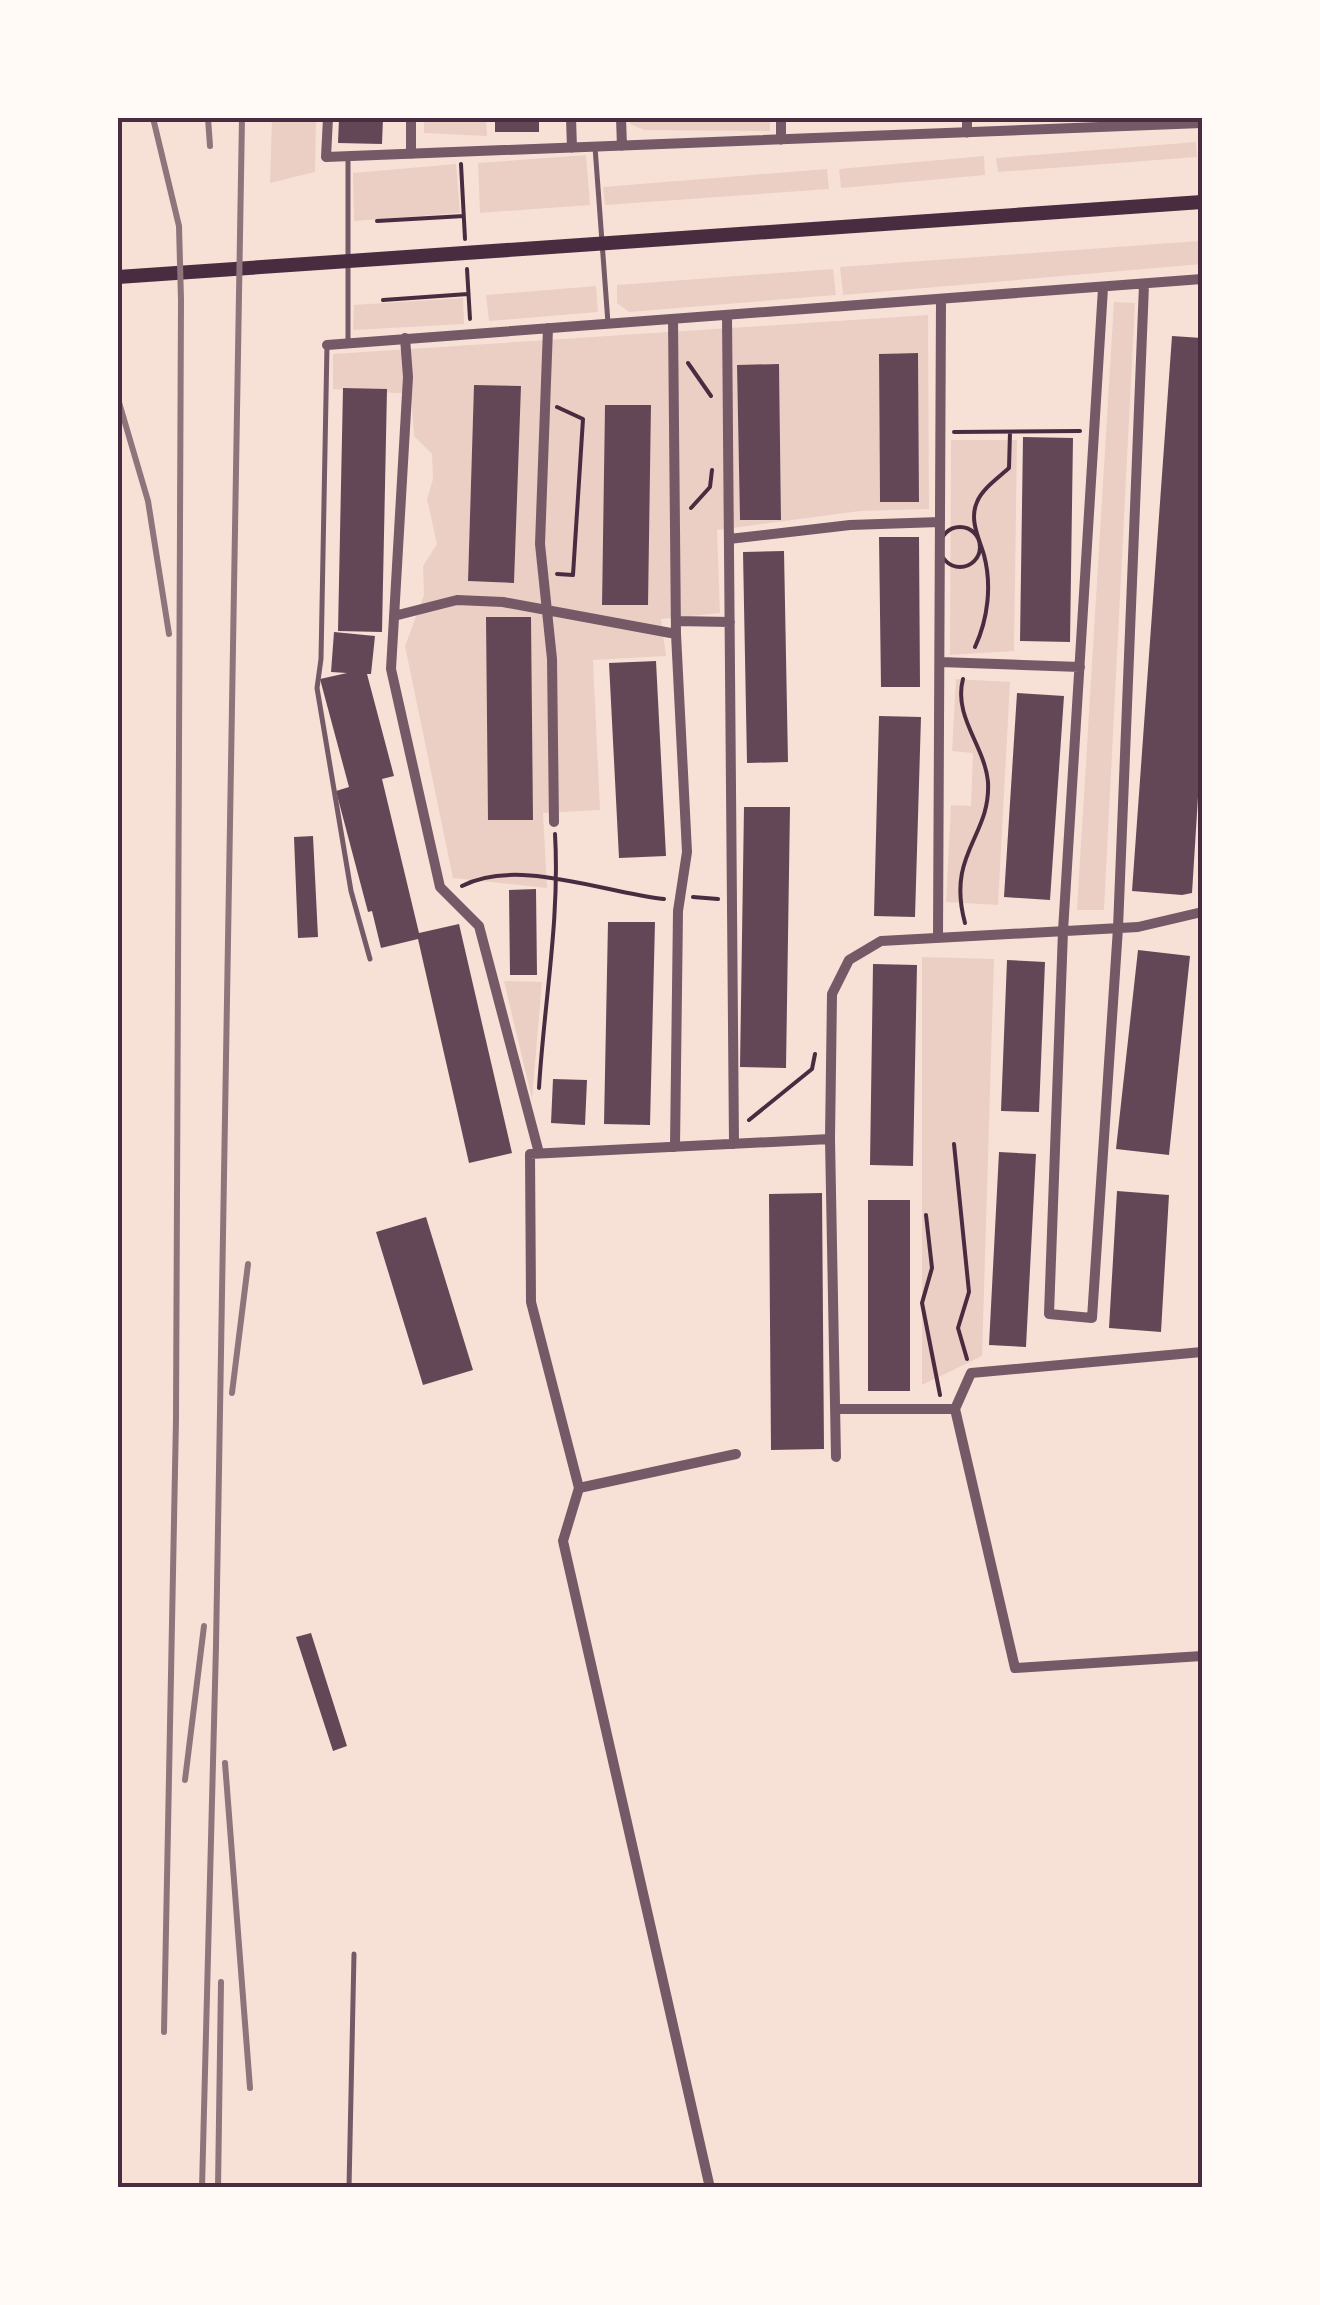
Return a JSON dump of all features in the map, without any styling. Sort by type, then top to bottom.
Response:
[{"type":"main road","points":[[118,277],[1202,202]]},
{"type":"street","points":[[328,118],[326,157],[1202,124]]},
{"type":"street","points":[[411,118],[411,154]]},
{"type":"street","points":[[572,118],[572,148]]},
{"type":"street","points":[[621,118],[622,146]]},
{"type":"street","points":[[781,118],[781,140]]},
{"type":"street","points":[[966,118],[968,132]]},
{"type":"street","points":[[327,345],[1202,279]]},
{"type":"street","points":[[1104,288],[1063,931],[1049,1314],[1092,1318],[1118,928],[1144,285]]},
{"type":"street","points":[[938,938],[941,300]]},
{"type":"street","points":[[727,315],[734,1144]]},
{"type":"street","points":[[673,319],[676,627],[686,852],[680,900],[675,1147]]},
{"type":"street","points":[[548,328],[542,572],[554,822]]},
{"type":"street","points":[[405,338],[408,377],[392,670],[440,887],[479,926],[539,1153]]},
{"type":"street","points":[[729,539],[850,525],[940,522]]},
{"type":"street","points":[[394,616],[457,600],[676,627],[730,622]]},
{"type":"street","points":[[940,662],[1080,667]]},
{"type":"street","points":[[836,1457],[830,1139],[832,994],[850,960],[881,942],[1118,928],[1182,919],[1202,912]]},
{"type":"street","points":[[710,2188],[564,1540],[580,1488],[531,1302],[530,1154],[830,1139]]},
{"type":"street","points":[[1202,1352],[971,1373],[949,1409],[1015,1668],[1202,1656]]},
{"type":"street","points":[[835,1410],[949,1409]]},
{"type":"street","points":[[580,1488],[736,1454]]},
{"type":"lane","points":[[595,147],[608,324]]},
{"type":"lane","points":[[348,156],[348,344]]},
{"type":"lane","points":[[327,345],[321,659],[317,688],[351,891],[370,959]]},
{"type":"lane","points":[[349,2188],[354,1954]]},
{"type":"path","points":[[377,221],[464,216]]},
{"type":"path","points":[[383,300],[468,294]]},
{"type":"path","points":[[673,351],[695,369],[711,394],[713,410]]},
{"type":"path","points":[[542,572],[572,575],[583,419],[545,401]]},
{"type":"path","points":[[940,432],[1094,431]]},
{"type":"path","points":[[972,936],[958,891],[963,858],[984,814],[988,782],[959,692],[984,628],[988,596],[973,516],[978,498],[1009,468],[1010,432]]},
{"type":"path","points":[[674,525],[710,486],[713,456]]},
{"type":"path","points":[[958,527],[971,531],[979,541],[975,560],[958,567],[946,562],[940,544],[946,532],[958,527]]},
{"type":"path","points":[[447,894],[469,882],[506,877],[558,878],[636,896],[680,900],[700,896],[732,902]]},
{"type":"path","points":[[954,1144],[969,1292],[958,1328],[971,1373]]},
{"type":"path","points":[[926,1215],[932,1268],[922,1303],[949,1409]]},
{"type":"shaded area","points":[[272,118],[316,118],[315,172],[270,183]]},
{"type":"shaded area","points":[[424,118],[486,118],[487,136],[424,133]]},
{"type":"shaded area","points":[[629,118],[770,118],[770,131],[644,130],[630,124]]},
{"type":"shaded area","points":[[1196,142],[1197,157],[998,172],[996,158]]},
{"type":"shaded area","points":[[586,155],[590,205],[480,213],[478,163]]},
{"type":"shaded area","points":[[984,156],[985,175],[841,188],[839,169]]},
{"type":"shaded area","points":[[456,164],[460,213],[354,221],[353,173]]},
{"type":"shaded area","points":[[827,169],[829,189],[605,205],[603,187]]},
{"type":"shaded area","points":[[1199,241],[1202,264],[843,295],[840,267]]},
{"type":"shaded area","points":[[833,269],[836,295],[629,312],[617,303],[617,285]]},
{"type":"shaded area","points":[[596,286],[598,312],[489,321],[486,295]]},
{"type":"shaded area","points":[[463,298],[464,324],[353,330],[354,305]]},
{"type":"shaded area","points":[[1114,302],[1135,303],[1104,910],[1077,910]]},
{"type":"shaded area","points":[[928,315],[929,509],[860,511],[717,530],[720,613],[661,619],[666,656],[593,660],[600,810],[543,813],[547,888],[453,878],[405,646],[424,595],[423,566],[437,544],[427,499],[433,479],[432,454],[414,436],[411,394],[333,389],[333,354]],"holes":[[[917,353],[880,502],[879,354]],[[737,365],[779,365],[781,520],[740,520]],[[474,386],[520,387],[514,583],[468,581]],[[605,405],[651,406],[647,605],[602,604]],[[487,617],[531,617],[532,820],[488,819]]]},
{"type":"shaded area","points":[[951,440],[1017,440],[1014,651],[950,655]]},
{"type":"shaded area","points":[[956,679],[1010,682],[998,905],[946,902],[951,805],[971,806],[973,753],[952,751]]},
{"type":"shaded area","points":[[922,957],[994,959],[982,1356],[922,1385]]},
{"type":"shaded area","points":[[504,981],[542,982],[532,1099]]},
{"type":"building","points":[[339,118],[383,118],[382,144],[338,143]]},
{"type":"building","points":[[495,118],[539,118],[539,132],[495,132]]},
{"type":"building","points":[[1172,336],[1202,338],[1202,733],[1192,893],[1182,895],[1132,891]]},
{"type":"building","points":[[918,353],[919,502],[880,502],[879,354]]},
{"type":"building","points":[[779,364],[781,520],[740,520],[737,365]]},
{"type":"building","points":[[474,385],[521,386],[514,583],[468,581]]},
{"type":"building","points":[[343,388],[387,389],[382,632],[338,631]]},
{"type":"building","points":[[605,405],[651,405],[648,605],[602,605]]},
{"type":"building","points":[[1023,437],[1073,438],[1070,642],[1020,641]]},
{"type":"building","points":[[879,537],[919,537],[920,687],[881,687]]},
{"type":"building","points":[[784,551],[788,762],[747,763],[743,552]]},
{"type":"building","points":[[486,617],[531,617],[533,820],[488,820]]},
{"type":"building","points":[[334,632],[375,636],[371,674],[367,674],[394,776],[382,779],[419,933],[459,924],[512,1153],[469,1163],[418,939],[381,948],[372,911],[368,912],[336,791],[349,787],[320,679],[347,673],[331,672]]},
{"type":"building","points":[[656,661],[666,856],[619,858],[609,663]]},
{"type":"building","points":[[1017,693],[1064,696],[1050,900],[1004,897]]},
{"type":"building","points":[[879,716],[921,717],[915,917],[874,916]]},
{"type":"building","points":[[744,807],[790,807],[786,1068],[740,1067]]},
{"type":"building","points":[[313,836],[318,937],[298,938],[294,837]]},
{"type":"building","points":[[536,889],[537,975],[510,975],[509,890]]},
{"type":"building","points":[[608,922],[655,922],[650,1125],[604,1124]]},
{"type":"building","points":[[1138,950],[1190,956],[1169,1155],[1116,1149]]},
{"type":"building","points":[[1007,960],[1045,962],[1039,1112],[1001,1111]]},
{"type":"building","points":[[873,964],[917,965],[913,1166],[870,1165]]},
{"type":"building","points":[[553,1079],[587,1080],[585,1125],[551,1123]]},
{"type":"building","points":[[999,1152],[1036,1154],[1026,1347],[989,1345]]},
{"type":"building","points":[[1117,1191],[1169,1195],[1161,1332],[1109,1328]]},
{"type":"building","points":[[822,1193],[824,1449],[771,1450],[769,1194]]},
{"type":"building","points":[[868,1200],[910,1200],[910,1391],[868,1391]]},
{"type":"building","points":[[426,1217],[473,1370],[423,1385],[376,1232]]},
{"type":"building","points":[[311,1633],[347,1746],[333,1751],[296,1637]]},
{"type":"railway","points":[[153,118],[179,226],[181,300],[176,1419],[164,2032]]},
{"type":"railway","points":[[208,118],[210,146]]},
{"type":"railway","points":[[202,2188],[216,1646],[242,118]]},
{"type":"railway","points":[[118,399],[148,501],[169,634]]},
{"type":"railway","points":[[232,1393],[248,1264]]},
{"type":"railway","points":[[185,1780],[204,1626]]},
{"type":"railway","points":[[225,1763],[250,2088]]},
{"type":"railway","points":[[218,2188],[221,1982]]}]
